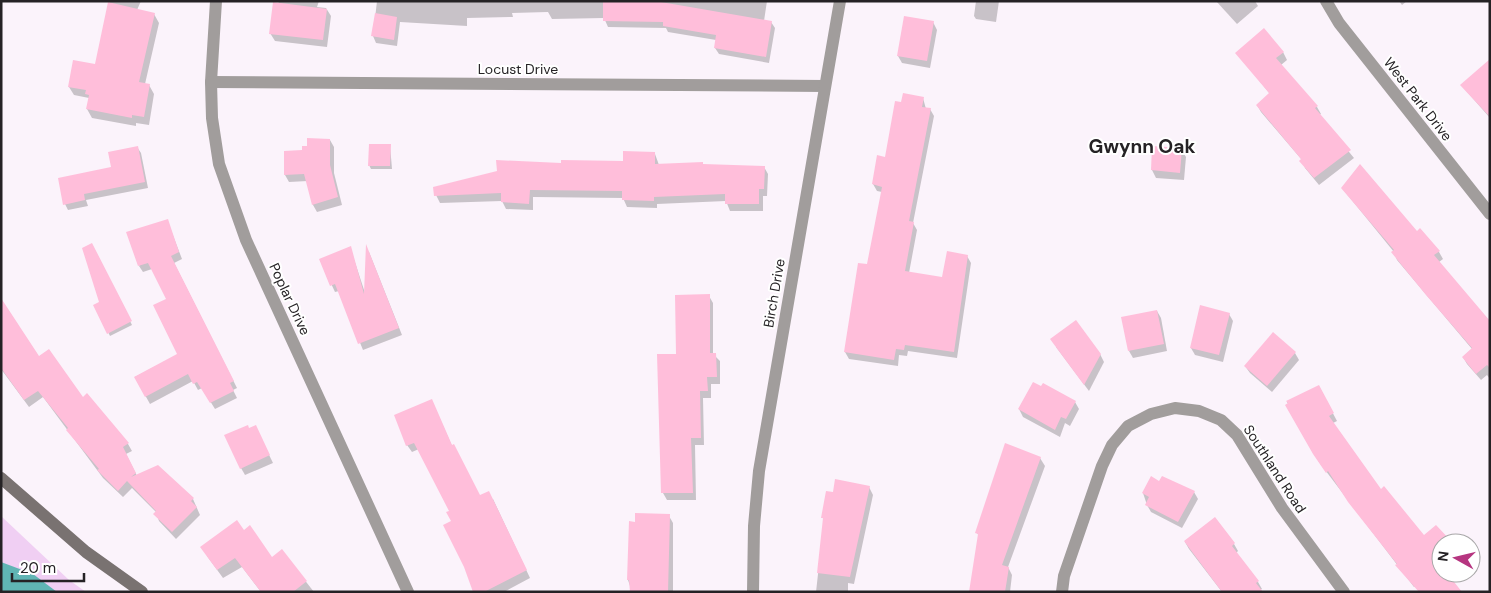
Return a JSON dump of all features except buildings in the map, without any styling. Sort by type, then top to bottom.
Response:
[{"type":"main road","points":[[1,478],[86,552],[142,592]]},
{"type":"street","name":"Poplar Drive","points":[[216,1],[211,82],[212,118],[219,164],[240,224],[408,592]]},
{"type":"street","name":"Birch Drive","points":[[753,592],[754,526],[759,471],[840,1]]},
{"type":"street","name":"West Park Drive","points":[[1326,1],[1339,23],[1490,214]]},
{"type":"street","name":"Locust Drive","points":[[211,82],[825,86]]},
{"type":"street","name":"Southland Road","points":[[1062,592],[1064,576],[1098,475],[1112,445],[1128,426],[1151,414],[1175,408],[1200,411],[1221,420],[1237,435],[1282,508],[1344,592]]},
{"type":"shaded area","points":[[1,516],[69,580],[86,592],[1,592]]},
{"type":"water","points":[[1,562],[33,574],[57,592],[1,592]]},
{"type":"district","name":"Gwynn Oak","points":[[1142,146]]}]
